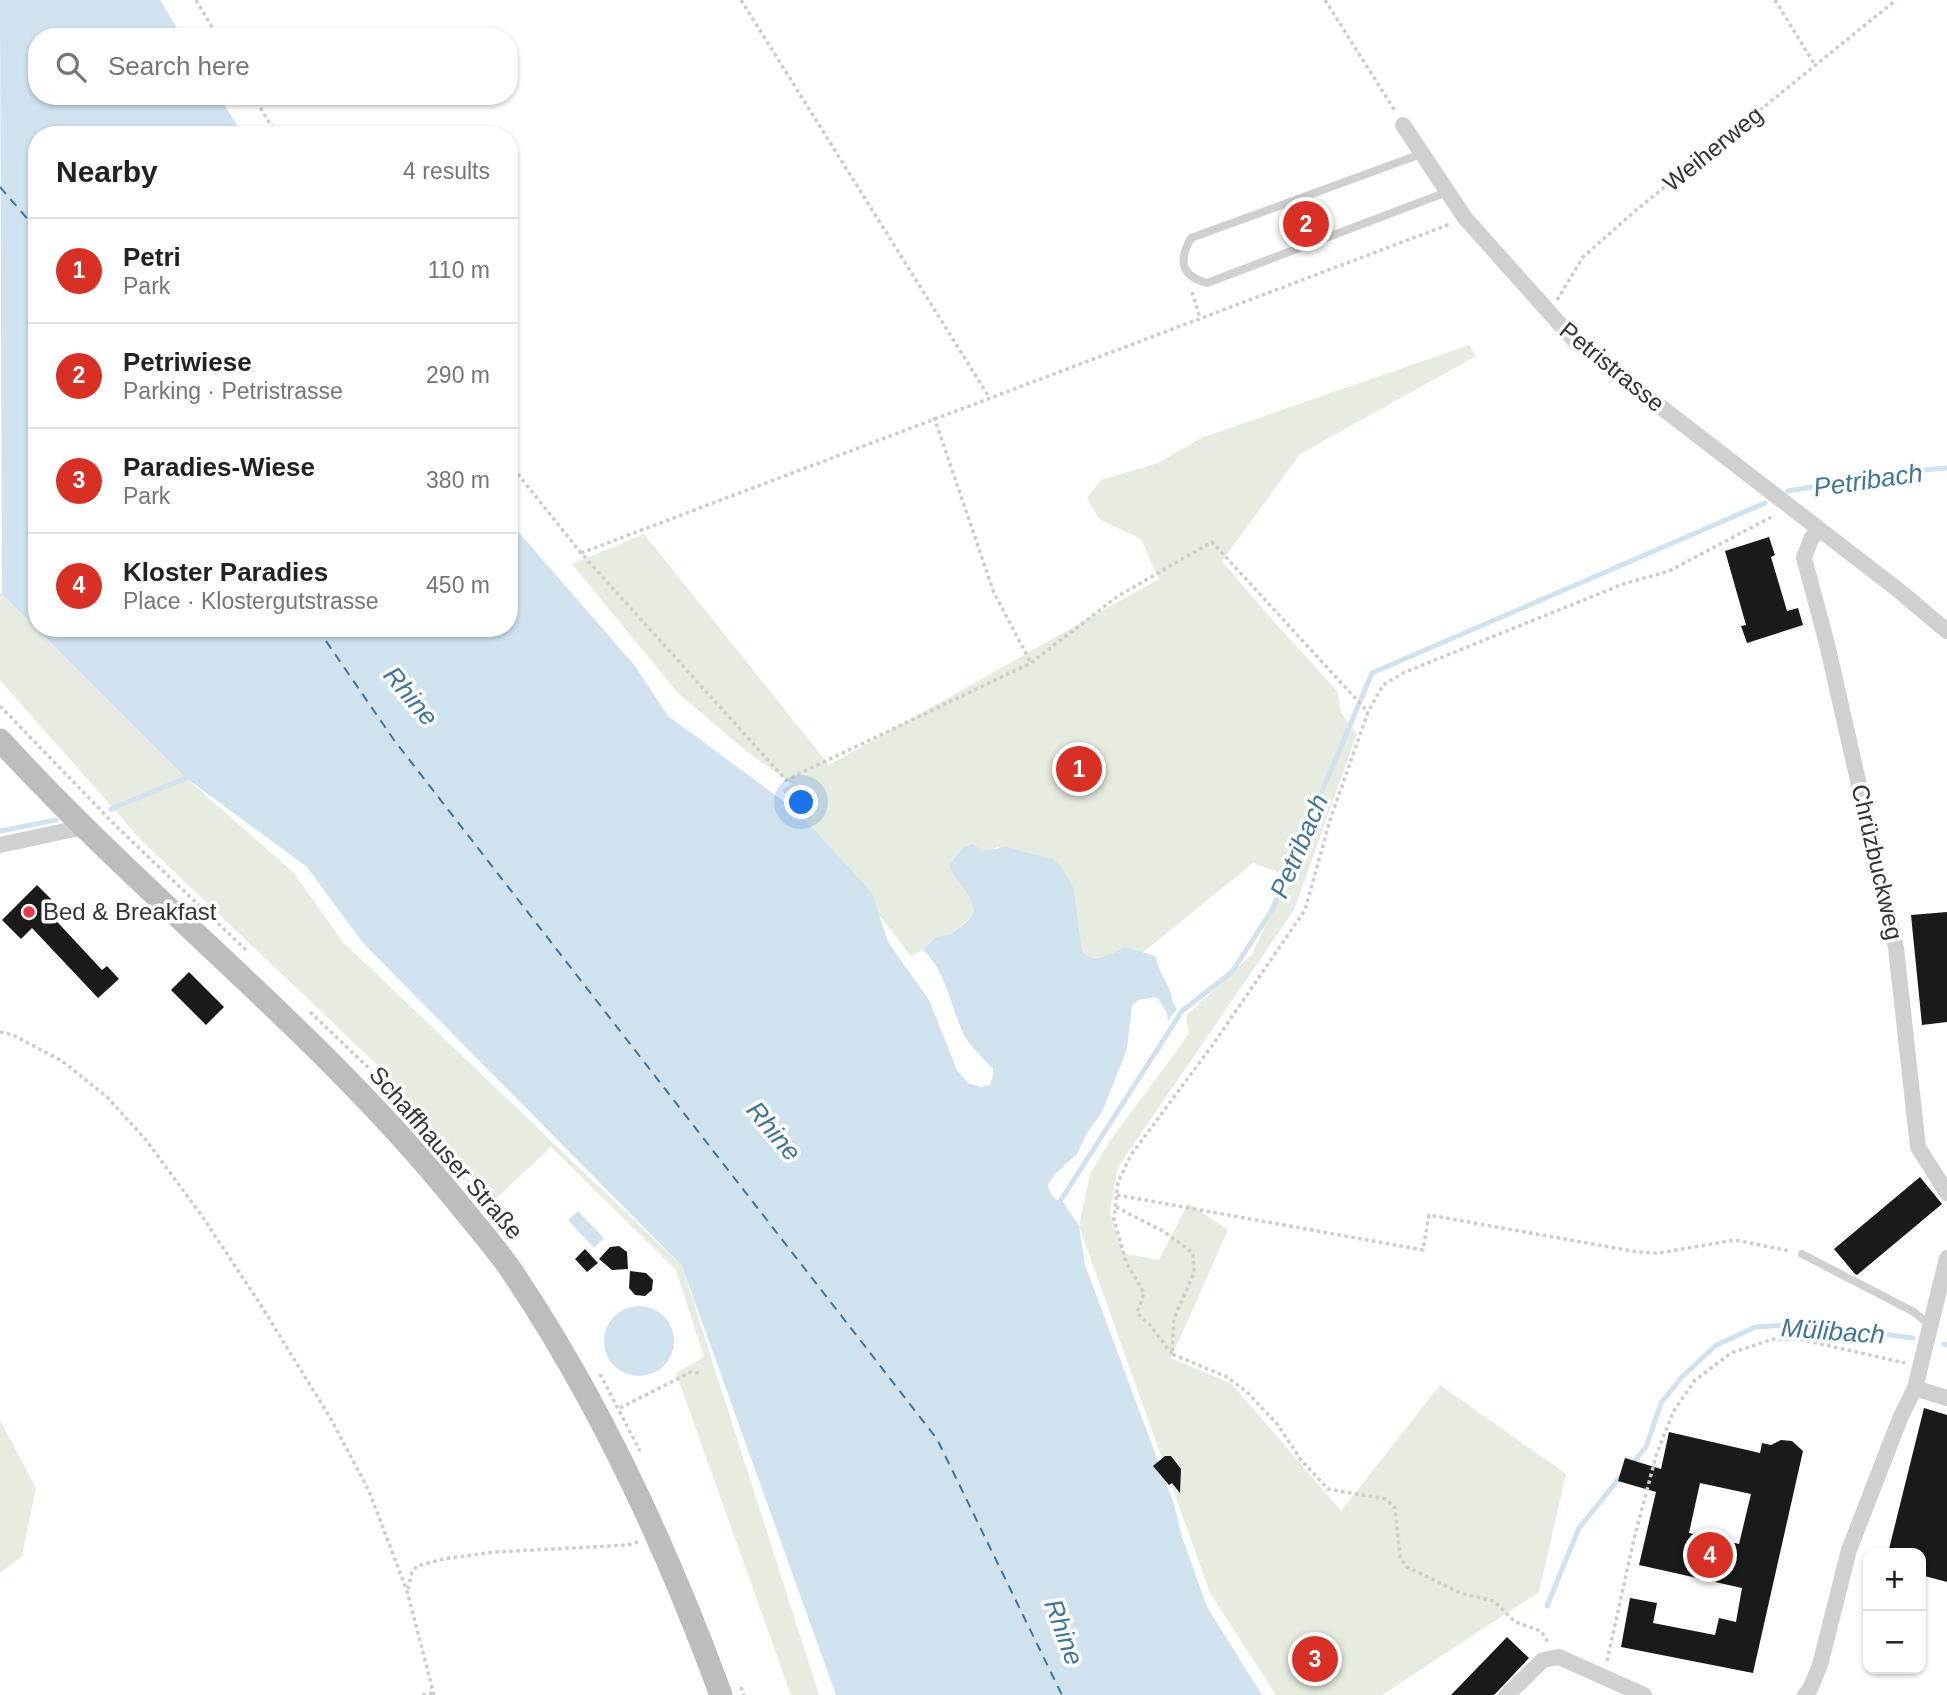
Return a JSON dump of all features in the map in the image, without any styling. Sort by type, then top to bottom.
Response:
[{"type":"main road","name":"Schaffhauser Straße","points":[[0,740],[84,827],[341,1070],[428,1166],[510,1268],[594,1409],[655,1536],[721,1695]]},
{"type":"street","name":"Petristrasse","points":[[1403,125],[1465,218],[1574,340],[1897,589],[1947,631]]},
{"type":"street","name":"Chrüzbuckweg","points":[[1818,530],[1811,539],[1804,558],[1828,644],[1896,948],[1918,1147],[1947,1193]]},
{"type":"street","points":[[0,845],[84,827]]},
{"type":"street","points":[[1805,1695],[1820,1665],[1849,1550],[1901,1416],[1915,1388],[1947,1258]]},
{"type":"street","points":[[1915,1388],[1947,1398]]},
{"type":"street","points":[[1507,1695],[1543,1660],[1559,1657],[1644,1695]]},
{"type":"lane","points":[[1420,154],[1191,238],[1184,251],[1185,270],[1192,279],[1207,284],[1447,192]]},
{"type":"lane","points":[[1802,1254],[1914,1312],[1931,1326]]},
{"type":"path","points":[[196,0],[213,28]]},
{"type":"path","points":[[741,0],[989,397]]},
{"type":"path","points":[[1325,0],[1403,125]]},
{"type":"path","points":[[1775,0],[1815,65]]},
{"type":"path","name":"Weiherweg","points":[[1548,313],[1583,257],[1635,211],[1896,0]]},
{"type":"path","points":[[258,105],[271,126]]},
{"type":"path","points":[[581,552],[1465,218]]},
{"type":"path","points":[[1185,270],[1200,318]]},
{"type":"path","points":[[934,417],[994,593],[1031,663]]},
{"type":"path","points":[[518,474],[581,552],[786,780],[1031,663],[1118,596],[1212,542],[1368,712]]},
{"type":"path","points":[[1559,1657],[1541,1631],[1515,1622],[1494,1601],[1460,1593],[1407,1567],[1400,1558],[1395,1508],[1386,1499],[1328,1489],[1301,1460],[1278,1425],[1246,1391],[1227,1377],[1172,1354],[1137,1313],[1144,1293],[1126,1262],[1114,1219],[1118,1182],[1131,1155],[1214,1043],[1305,910],[1330,820],[1368,712],[1383,685],[1403,673],[1623,584],[1669,571],[1789,508]]},
{"type":"path","points":[[0,1032],[13,1035],[62,1061],[107,1097],[146,1140],[194,1205],[262,1307],[331,1419],[369,1491],[407,1591],[433,1694],[422,1695]]},
{"type":"path","points":[[1117,1195],[1423,1250],[1429,1215],[1638,1252],[1659,1254],[1735,1240],[1802,1254]]},
{"type":"path","points":[[1116,1207],[1163,1231],[1192,1253],[1194,1273],[1174,1318],[1172,1354]]},
{"type":"path","points":[[1604,1677],[1634,1539],[1656,1456],[1673,1412],[1695,1380],[1731,1353],[1773,1339],[1799,1339],[1920,1366]]},
{"type":"path","points":[[620,1408],[691,1372],[700,1373]]},
{"type":"path","points":[[407,1591],[412,1572],[417,1566],[443,1559],[495,1552],[628,1545],[655,1536]]},
{"type":"shaded area","points":[[1469,345],[1476,356],[1300,454],[1222,561],[1338,692],[1341,713],[1357,734],[1294,910],[1118,1167],[1110,1212],[1123,1253],[1159,1260],[1188,1203],[1228,1230],[1171,1358],[1232,1384],[1341,1511],[1440,1385],[1566,1474],[1539,1592],[1382,1695],[1276,1695],[1210,1593],[1079,1226],[1090,1174],[1112,1138],[1189,1034],[1186,1016],[1252,954],[1289,876],[1253,863],[1141,954],[1126,947],[1114,956],[1089,958],[1082,950],[1074,889],[998,847],[949,866],[969,896],[974,911],[969,919],[951,934],[936,937],[923,950],[911,956],[782,790],[792,784],[746,751],[678,693],[572,564],[644,534],[829,765],[1159,579],[1141,539],[1099,519],[1087,498],[1101,480],[1158,463],[1201,438]]},
{"type":"shaded area","points":[[0,592],[28,620],[28,637],[45,637],[186,778],[294,873],[342,941],[682,1266],[819,1695],[791,1695],[676,1373],[704,1357],[676,1270],[551,1147],[492,1202],[390,1077],[142,841],[0,680]]},
{"type":"shaded area","points":[[0,1420],[36,1488],[22,1556],[0,1573]]},
{"type":"water","points":[[0,0],[160,0],[177,28],[28,28],[28,105],[225,105],[237,126],[28,126],[28,620],[2,594]]},
{"type":"water","name":"Rhine","points":[[518,531],[635,666],[668,716],[797,811],[872,893],[888,942],[929,1000],[957,1070],[968,1083],[981,1087],[989,1085],[993,1069],[964,1035],[943,979],[923,950],[936,937],[951,934],[969,920],[974,911],[969,896],[949,865],[963,848],[972,844],[983,851],[1007,847],[1052,859],[1061,866],[1074,889],[1082,950],[1086,955],[1103,957],[1126,947],[1156,957],[1177,1009],[1168,1021],[1167,1013],[1157,997],[1138,1000],[1132,1006],[1127,1049],[1102,1112],[1087,1133],[1077,1154],[1054,1175],[1048,1185],[1049,1190],[1058,1200],[1061,1199],[1079,1226],[1085,1265],[1174,1504],[1182,1537],[1207,1607],[1262,1695],[836,1695],[682,1266],[363,943],[307,867],[186,778],[45,637],[518,637]]},
{"type":"water","points":[[578,1211],[604,1238],[594,1248],[568,1220]]},
{"type":"water","points":[[639,1306],[658,1312],[668,1322],[674,1341],[668,1360],[658,1370],[639,1376],[620,1370],[610,1360],[604,1341],[610,1322],[620,1312]]},
{"type":"building","points":[[1769,537],[1775,555],[1771,557],[1787,611],[1798,608],[1803,625],[1747,643],[1741,626],[1746,625],[1725,551]]},
{"type":"building","points":[[37,885],[56,904],[48,912],[102,970],[107,966],[119,979],[98,998],[32,928],[21,939],[2,920]]},
{"type":"building","points":[[1947,912],[1947,1022],[1922,1025],[1911,915]]},
{"type":"building","points":[[189,972],[224,1007],[206,1025],[171,990]]},
{"type":"building","points":[[1920,1177],[1942,1204],[1855,1274],[1834,1249]]},
{"type":"building","points":[[619,1246],[627,1252],[628,1269],[612,1270],[599,1259],[610,1247]]},
{"type":"building","points":[[585,1249],[598,1263],[587,1272],[575,1259]]},
{"type":"building","points":[[630,1271],[646,1273],[653,1280],[652,1290],[645,1296],[635,1295],[629,1288]]},
{"type":"building","points":[[1924,1408],[1947,1415],[1947,1582],[1926,1576],[1926,1548],[1889,1548]]},
{"type":"building","points":[[1669,1432],[1760,1453],[1762,1443],[1771,1445],[1781,1440],[1792,1441],[1803,1451],[1753,1673],[1621,1647],[1630,1598],[1657,1603],[1653,1623],[1715,1635],[1719,1618],[1736,1622],[1742,1588],[1639,1565],[1656,1492],[1618,1481],[1625,1458],[1661,1469]],"holes":[[[1700,1483],[1751,1494],[1739,1544],[1689,1533]]]},
{"type":"building","points":[[1165,1456],[1171,1456],[1181,1469],[1180,1493],[1172,1483],[1169,1485],[1153,1466]]},
{"type":"building","points":[[1507,1637],[1529,1658],[1497,1692],[1494,1695],[1451,1695]]},
{"type":"waterway","name":"Petribach","points":[[1788,491],[1900,472],[1947,468]]},
{"type":"waterway","name":"Petribach","points":[[1059,1203],[1182,1011],[1232,972],[1272,910],[1372,673],[1765,503]]},
{"type":"waterway","points":[[111,809],[186,778]]},
{"type":"waterway","points":[[0,831],[56,820]]},
{"type":"waterway","name":"Mülibach","points":[[1630,1466],[1646,1447],[1661,1403],[1681,1378],[1715,1346],[1755,1327],[1807,1324],[1913,1338]]},
{"type":"waterway","name":"Mülibach","points":[[1547,1606],[1579,1528],[1621,1476]]},
{"type":"ferry route","points":[[0,187],[28,220]]},
{"type":"ferry route","points":[[323,637],[394,740],[937,1439],[1062,1695]]},
{"type":"place","name":"Petriwiese","points":[[1306,224]]},
{"type":"place","name":"Petri","points":[[1079,769]]},
{"type":"place","name":"Bed & Breakfast","points":[[29,912]]},
{"type":"place","name":"Kloster Paradies","points":[[1710,1555]]},
{"type":"place","name":"Paradies-Wiese","points":[[1315,1659]]}]
